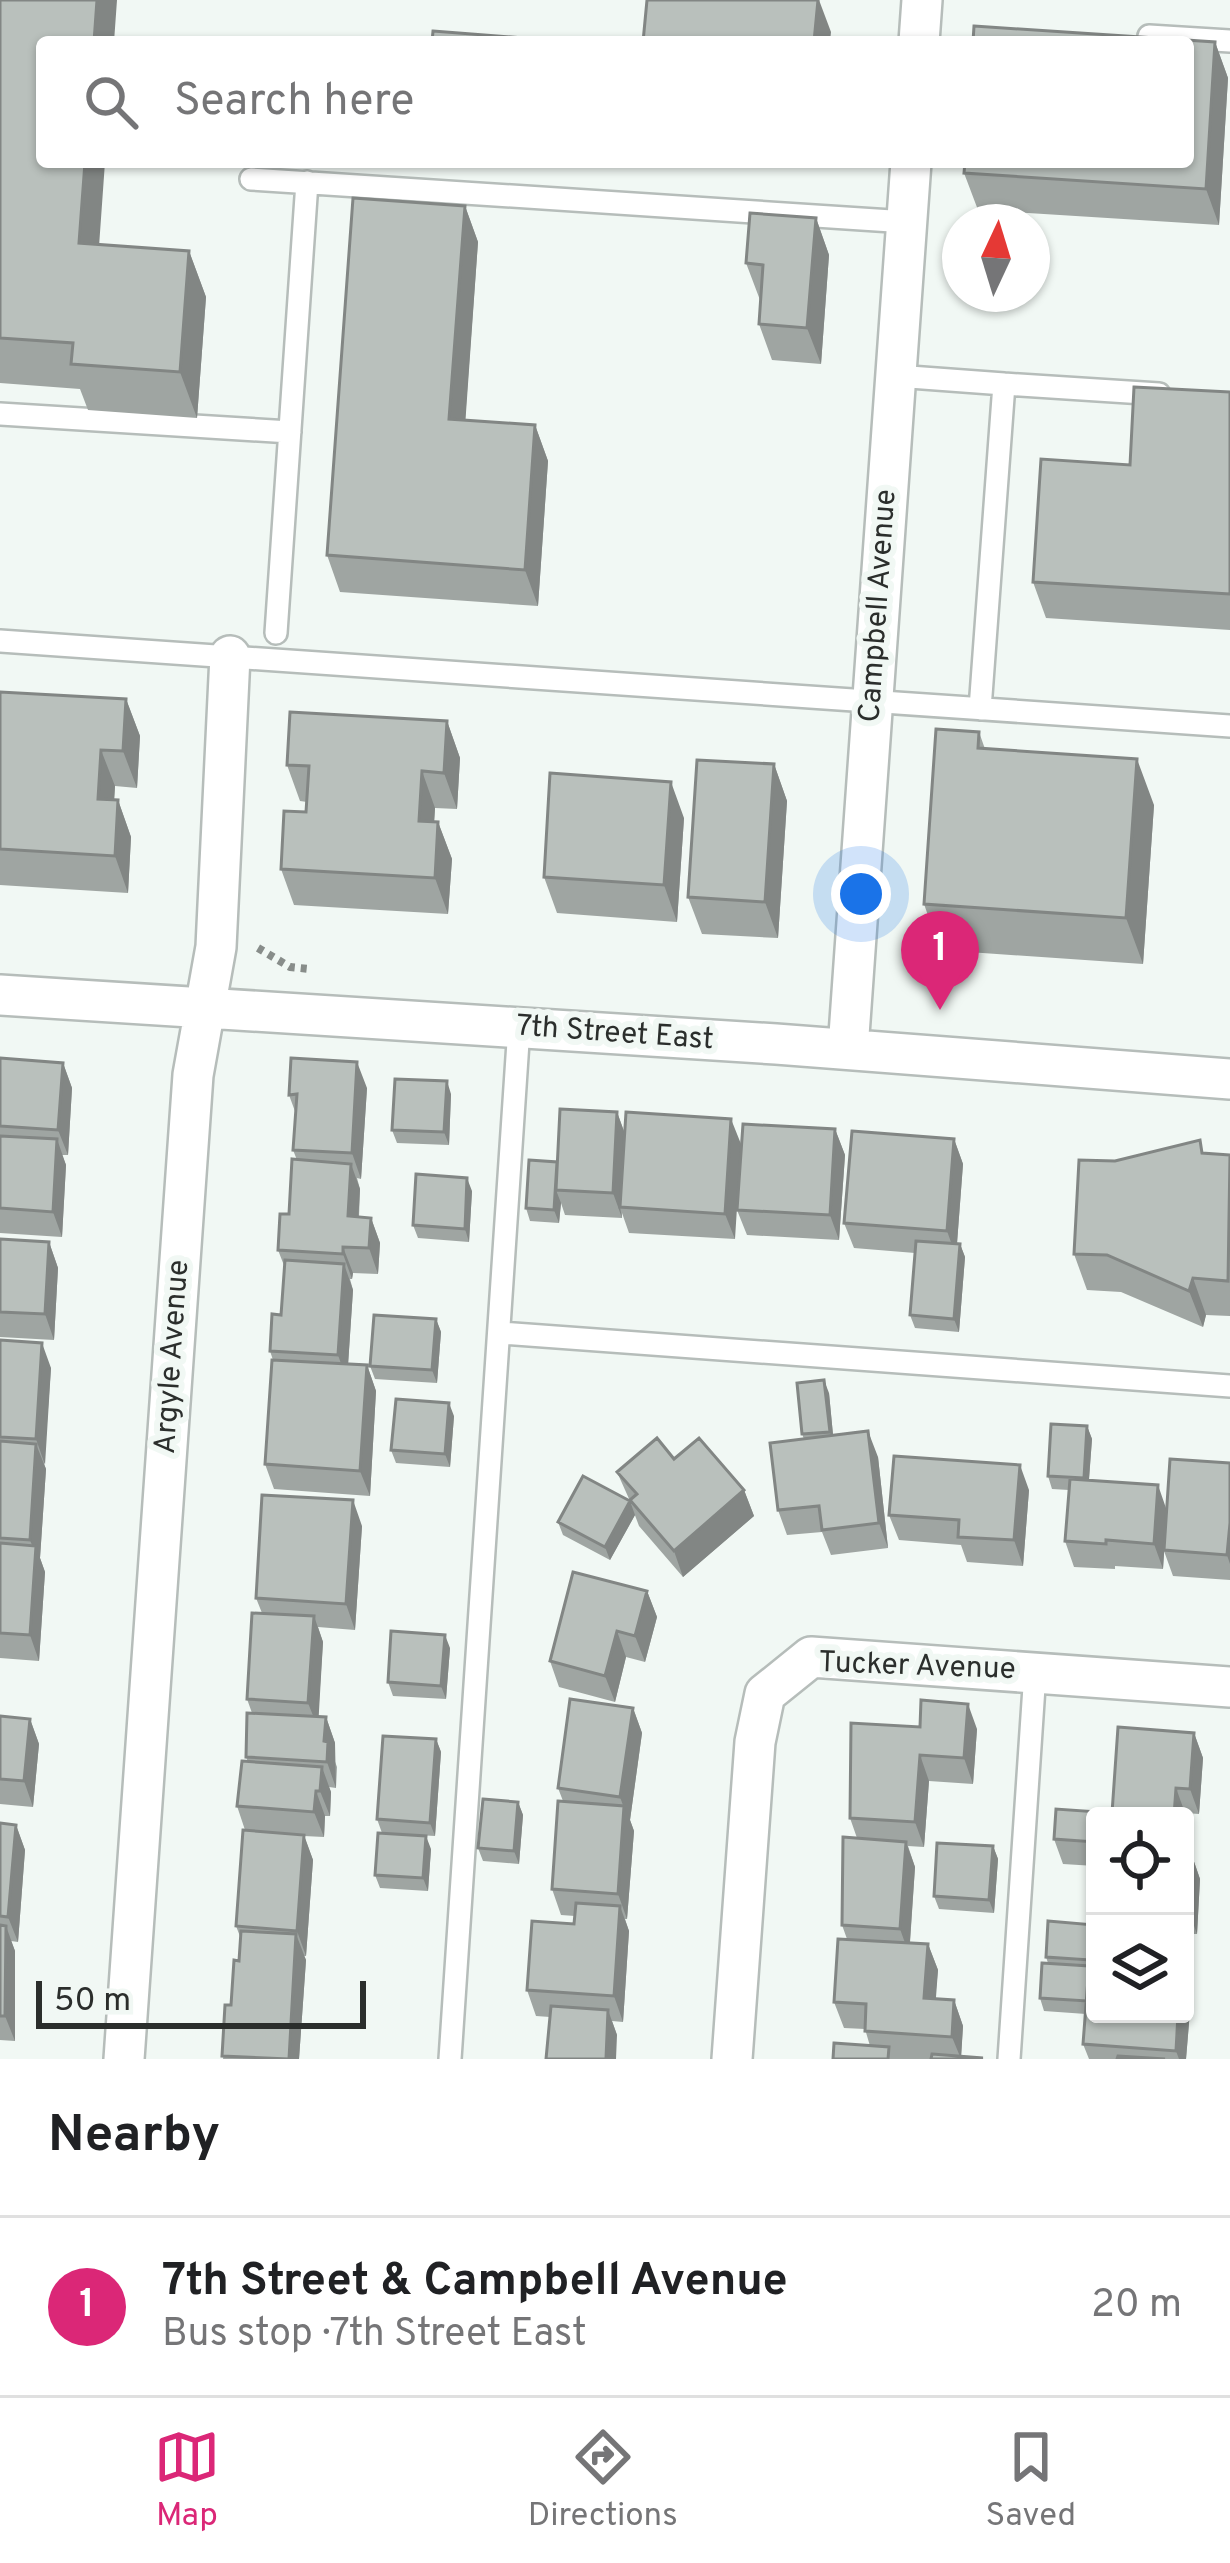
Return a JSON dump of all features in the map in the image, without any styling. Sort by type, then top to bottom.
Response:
[{"type":"street","points":[[919,36],[922,0]]},
{"type":"street","name":"Campbell Avenue","points":[[848,1049],[911,168]]},
{"type":"street","name":"Argyle Avenue","points":[[124,2059],[191,1098],[216,947],[230,656]]},
{"type":"street","name":"7th Street East","points":[[0,995],[848,1049],[1230,1079]]},
{"type":"street","name":"Tucker Avenue","points":[[732,2059],[755,1742],[765,1694],[811,1657],[1230,1687]]},
{"type":"lane","points":[[1194,38],[1230,40]]},
{"type":"lane","points":[[251,179],[907,222]]},
{"type":"lane","points":[[276,633],[307,182]]},
{"type":"lane","points":[[896,376],[1185,396]]},
{"type":"lane","points":[[980,709],[1004,385]]},
{"type":"lane","points":[[0,414],[290,432]]},
{"type":"lane","points":[[0,641],[1230,726]]},
{"type":"lane","points":[[450,2059],[519,1027]]},
{"type":"lane","points":[[500,1333],[1230,1386]]},
{"type":"lane","points":[[1009,2059],[1036,1672]]},
{"type":"path","points":[[257,930],[258,948],[272,959],[290,967],[330,971]]},
{"type":"building","points":[[0,0],[97,0],[94,36],[36,36],[36,168],[85,168],[79,243],[189,251],[180,372],[71,364],[73,343],[0,338]]},
{"type":"building","points":[[647,0],[818,0],[815,36],[644,36]]},
{"type":"building","points":[[974,26],[1125,36],[973,36]]},
{"type":"building","points":[[433,31],[498,36],[433,36]]},
{"type":"building","points":[[1194,41],[1215,42],[1206,189],[964,173],[964,168],[1194,168]]},
{"type":"building","points":[[353,198],[465,206],[449,419],[535,425],[525,570],[327,555]]},
{"type":"building","points":[[750,213],[816,218],[807,328],[759,324],[763,265],[746,263]]},
{"type":"building","points":[[1134,387],[1230,392],[1230,594],[1033,582],[1041,459],[1130,465]]},
{"type":"building","points":[[0,692],[126,699],[123,751],[101,750],[98,799],[118,800],[115,856],[0,849]]},
{"type":"building","points":[[290,712],[447,721],[444,773],[422,771],[419,821],[438,822],[435,878],[281,869],[284,811],[306,812],[309,766],[287,765]]},
{"type":"building","points":[[936,729],[979,732],[978,748],[1137,759],[1126,918],[924,904]]},
{"type":"building","points":[[697,760],[774,764],[765,902],[688,897]]},
{"type":"building","points":[[550,773],[671,782],[664,885],[544,877]]},
{"type":"building","points":[[0,1058],[63,1063],[58,1130],[0,1126]]},
{"type":"building","points":[[291,1058],[357,1062],[352,1153],[293,1150],[297,1094],[289,1095]]},
{"type":"building","points":[[395,1079],[447,1081],[444,1132],[392,1130]]},
{"type":"building","points":[[560,1109],[617,1112],[613,1193],[556,1190]]},
{"type":"building","points":[[626,1112],[731,1119],[725,1214],[620,1207]]},
{"type":"building","points":[[743,1124],[835,1129],[830,1215],[737,1210]]},
{"type":"building","points":[[852,1131],[954,1139],[947,1231],[844,1223]]},
{"type":"building","points":[[0,1136],[57,1139],[53,1212],[0,1208]]},
{"type":"building","points":[[1200,1140],[1202,1153],[1230,1155],[1228,1281],[1193,1278],[1189,1291],[1107,1255],[1074,1254],[1079,1160],[1115,1161]]},
{"type":"building","points":[[292,1159],[351,1164],[348,1216],[371,1218],[369,1248],[343,1247],[343,1254],[278,1250],[280,1214],[289,1214]]},
{"type":"building","points":[[529,1160],[557,1162],[554,1210],[526,1208]]},
{"type":"building","points":[[416,1174],[467,1178],[465,1229],[413,1225]]},
{"type":"building","points":[[0,1239],[49,1242],[45,1314],[0,1312]]},
{"type":"building","points":[[916,1241],[960,1244],[954,1319],[910,1315]]},
{"type":"building","points":[[285,1260],[344,1264],[338,1355],[270,1351],[272,1314],[281,1315]]},
{"type":"building","points":[[374,1315],[436,1319],[432,1370],[370,1366]]},
{"type":"building","points":[[0,1340],[42,1343],[36,1439],[0,1437]]},
{"type":"building","points":[[272,1360],[367,1365],[360,1471],[265,1464]]},
{"type":"building","points":[[824,1380],[830,1432],[802,1434],[797,1383]]},
{"type":"building","points":[[396,1399],[449,1403],[445,1454],[391,1450]]},
{"type":"building","points":[[1051,1424],[1087,1426],[1084,1478],[1048,1476]]},
{"type":"building","points":[[868,1431],[879,1523],[822,1530],[819,1506],[778,1510],[770,1443]]},
{"type":"building","points":[[657,1438],[674,1459],[699,1438],[744,1490],[674,1551],[630,1500],[637,1494],[617,1472]]},
{"type":"building","points":[[0,1441],[36,1444],[30,1540],[0,1538]]},
{"type":"building","points":[[894,1456],[1020,1465],[1014,1540],[958,1537],[959,1520],[889,1515]]},
{"type":"building","points":[[1170,1459],[1230,1463],[1227,1555],[1164,1550]]},
{"type":"building","points":[[583,1476],[630,1501],[605,1547],[558,1522]]},
{"type":"building","points":[[1070,1479],[1158,1485],[1154,1544],[1065,1541]]},
{"type":"building","points":[[262,1495],[353,1500],[346,1604],[256,1598]]},
{"type":"building","points":[[0,1543],[36,1546],[30,1635],[0,1633]]},
{"type":"building","points":[[573,1572],[647,1591],[635,1636],[617,1631],[605,1676],[550,1661]]},
{"type":"building","points":[[252,1613],[314,1616],[308,1703],[247,1699]]},
{"type":"building","points":[[391,1631],[445,1635],[441,1686],[388,1682]]},
{"type":"building","points":[[570,1699],[633,1708],[620,1797],[558,1788]]},
{"type":"building","points":[[921,1700],[968,1704],[964,1758],[920,1755],[915,1822],[850,1818],[851,1723],[920,1727]]},
{"type":"building","points":[[247,1713],[326,1717],[327,1762],[246,1757]]},
{"type":"building","points":[[0,1716],[30,1719],[24,1781],[0,1779]]},
{"type":"building","points":[[1118,1727],[1194,1733],[1190,1789],[1176,1788],[1175,1807],[1112,1807]]},
{"type":"building","points":[[383,1736],[436,1739],[430,1823],[377,1819]]},
{"type":"building","points":[[242,1761],[322,1767],[314,1812],[237,1806]]},
{"type":"building","points":[[483,1799],[518,1802],[514,1851],[478,1848]]},
{"type":"building","points":[[558,1801],[624,1806],[618,1894],[552,1889]]},
{"type":"building","points":[[1056,1809],[1086,1811],[1086,1841],[1054,1839]]},
{"type":"building","points":[[0,1823],[16,1825],[8,1917],[0,1916]]},
{"type":"building","points":[[243,1830],[304,1835],[297,1931],[236,1926]]},
{"type":"building","points":[[378,1833],[426,1836],[423,1878],[375,1875]]},
{"type":"building","points":[[843,1837],[906,1842],[900,1929],[842,1925]]},
{"type":"building","points":[[937,1843],[993,1846],[989,1900],[934,1896]]},
{"type":"building","points":[[576,1903],[620,1906],[614,1996],[527,1990],[532,1921],[574,1924]]},
{"type":"building","points":[[1048,1921],[1086,1924],[1086,1960],[1046,1957]]},
{"type":"building","points":[[0,1925],[6,1926],[5,2016],[0,2016]]},
{"type":"building","points":[[241,1931],[296,1934],[289,2059],[222,2056],[225,2005],[231,2005]]},
{"type":"building","points":[[838,1939],[928,1944],[924,1998],[954,2000],[952,2037],[865,2031],[866,2004],[834,2002]]},
{"type":"building","points":[[1042,1963],[1086,1966],[1086,2001],[1040,1998]]},
{"type":"building","points":[[1086,2005],[1086,2023],[1178,2023],[1176,2051],[1083,2044]]},
{"type":"building","points":[[551,2006],[608,2010],[606,2059],[546,2059]]},
{"type":"building","points":[[834,2043],[889,2047],[888,2059],[833,2059]]},
{"type":"building","points":[[932,2054],[983,2058],[931,2059]]},
{"type":"place","name":"7th Street & Campbell Avenue","points":[[940,1010]]}]
